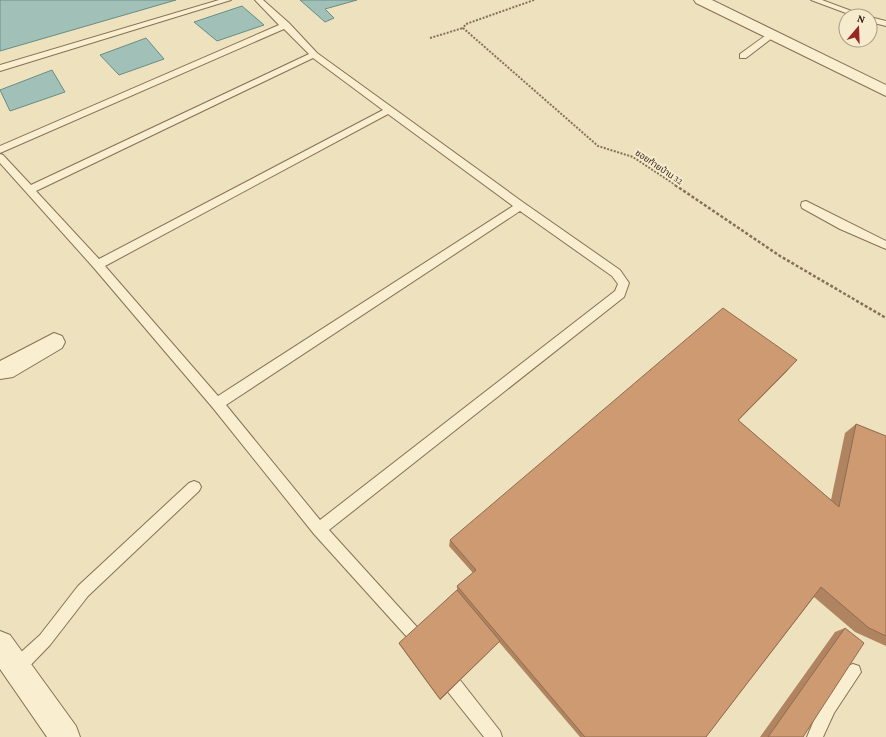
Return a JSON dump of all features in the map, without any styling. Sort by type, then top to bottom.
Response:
[{"type":"street","points":[[701,0],[886,91]]},
{"type":"street","points":[[0,370],[5,370],[54,342]]},
{"type":"street","points":[[8,657],[64,737]]},
{"type":"lane","points":[[0,68],[227,0]]},
{"type":"lane","points":[[259,0],[314,55],[520,206],[616,273],[624,283],[620,294],[319,529]]},
{"type":"lane","points":[[815,0],[838,8]]},
{"type":"lane","points":[[0,150],[286,26]]},
{"type":"lane","points":[[744,56],[772,34]]},
{"type":"lane","points":[[31,189],[314,55]]},
{"type":"lane","points":[[98,265],[389,110]]},
{"type":"lane","points":[[0,157],[31,189],[98,265],[217,404],[319,529],[412,632]]},
{"type":"lane","points":[[806,205],[844,226],[886,245]]},
{"type":"lane","points":[[217,404],[520,206]]},
{"type":"lane","points":[[8,657],[45,640],[83,592],[194,486]]},
{"type":"lane","points":[[815,737],[828,707],[853,672]]},
{"type":"lane","points":[[454,686],[494,737]]},
{"type":"path","points":[[430,38],[463,28],[466,24],[534,0]]},
{"type":"path","name":"ซอยท้ายบ้าน 32","points":[[463,28],[598,146],[633,157],[792,264],[886,318]]},
{"type":"water","points":[[0,0],[176,0],[0,51]]},
{"type":"water","points":[[300,0],[357,0],[325,9],[334,18],[325,22]]},
{"type":"water","points":[[242,6],[264,25],[217,41],[194,22]]},
{"type":"water","points":[[146,38],[164,59],[119,75],[100,55]]},
{"type":"water","points":[[52,70],[65,92],[10,111],[0,90]]},
{"type":"building","points":[[723,308],[797,360],[738,420],[839,507],[856,424],[886,436],[886,636],[869,628],[821,587],[706,737],[585,737],[457,586],[476,570],[450,540]]},
{"type":"building","points":[[457,590],[500,641],[440,699],[399,643]]},
{"type":"building","points":[[845,628],[864,643],[803,737],[768,737]]}]
